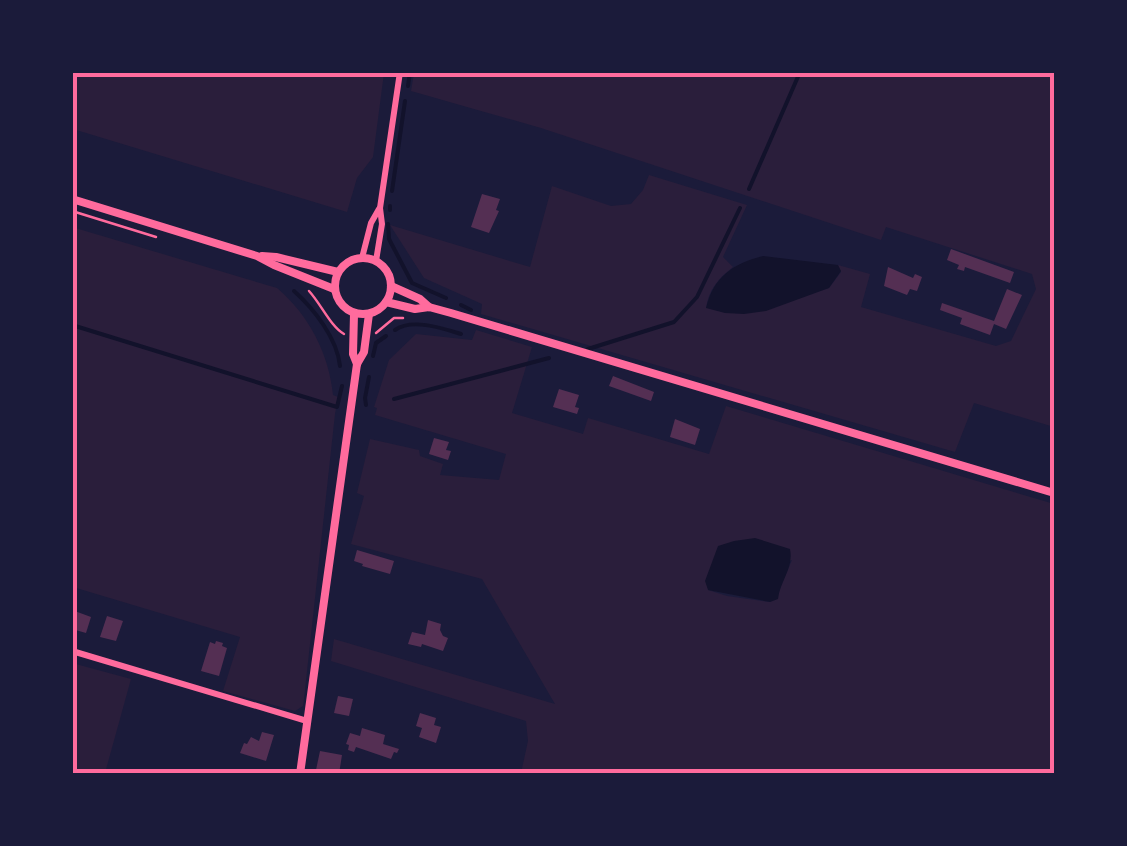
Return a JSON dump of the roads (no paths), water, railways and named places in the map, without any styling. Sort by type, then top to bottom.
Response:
[{"type":"street","points":[[376,261],[400,72]]},
{"type":"street","points":[[72,199],[257,256],[334,289]]},
{"type":"street","points":[[362,258],[371,223],[380,208]]},
{"type":"street","points":[[257,256],[276,256],[338,272]]},
{"type":"street","points":[[362,258],[376,261],[387,272],[391,286],[386,302],[369,314],[354,314],[342,306],[334,289],[338,272],[348,262],[362,258]]},
{"type":"street","points":[[391,286],[420,299],[429,308]]},
{"type":"street","points":[[386,302],[429,308],[1054,494]]},
{"type":"street","points":[[354,314],[353,354],[357,364]]},
{"type":"street","points":[[300,774],[357,364],[364,352],[369,314]]},
{"type":"street","points":[[72,652],[307,721]]},
{"type":"waterway","points":[[408,86],[410,72]]},
{"type":"waterway","points":[[749,189],[800,72]]},
{"type":"waterway","points":[[392,191],[405,101]]},
{"type":"waterway","points":[[588,349],[674,322],[697,297],[740,208]]},
{"type":"waterway","points":[[388,224],[389,239],[412,283],[446,298]]},
{"type":"waterway","points":[[294,291],[323,325],[340,366]]},
{"type":"waterway","points":[[461,305],[471,310]]},
{"type":"waterway","points":[[395,330],[418,324],[461,334]]},
{"type":"waterway","points":[[72,325],[337,407],[342,386]]},
{"type":"waterway","points":[[373,356],[376,343],[386,336]]},
{"type":"waterway","points":[[394,399],[549,358]]},
{"type":"waterway","points":[[366,405],[369,377]]}]
